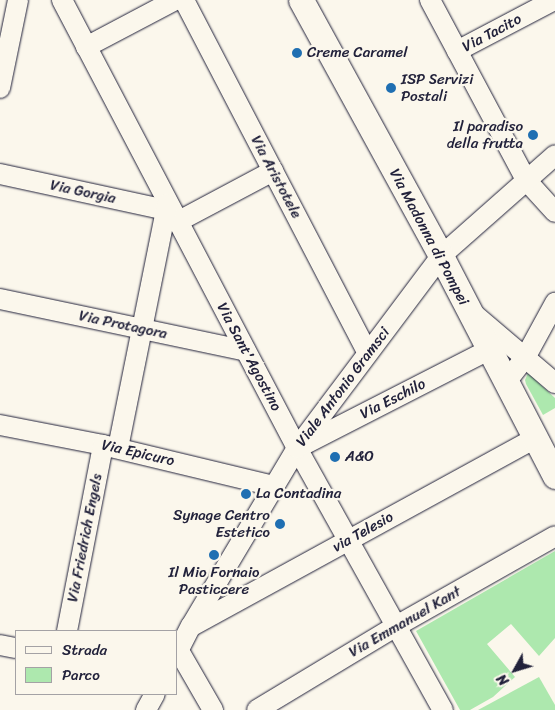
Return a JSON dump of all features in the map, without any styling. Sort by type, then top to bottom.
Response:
[{"type":"street","points":[[0,88],[18,0]]},
{"type":"street","name":"Via Sant'Agostino","points":[[62,0],[170,212],[297,448],[398,625],[443,710]]},
{"type":"street","points":[[86,47],[175,0]]},
{"type":"street","name":"Via Aristotele","points":[[184,0],[368,353]]},
{"type":"street","name":"Via Madonna di Pompei","points":[[301,0],[468,308],[505,353],[506,382],[555,476]]},
{"type":"street","points":[[430,0],[526,180],[555,212]]},
{"type":"street","name":"Via Tacito","points":[[457,51],[554,0]]},
{"type":"street","name":"Viale Antonio Gramsci","points":[[178,651],[297,448],[441,256],[555,155]]},
{"type":"street","points":[[170,212],[273,171]]},
{"type":"street","name":"Via Gorgia","points":[[0,174],[170,212]]},
{"type":"street","name":"Via Friedrich Engels","points":[[67,630],[110,446],[142,329],[170,212]]},
{"type":"street","name":"Via Protagora","points":[[0,299],[246,351]]},
{"type":"street","points":[[555,303],[505,353],[555,383]]},
{"type":"street","name":"Via Eschilo","points":[[297,448],[505,353]]},
{"type":"street","name":"Via Epicuro","points":[[0,425],[110,446],[274,486]]},
{"type":"street","name":"via Telesio","points":[[191,626],[535,438]]},
{"type":"street","name":"Via Emmanuel Kant","points":[[257,710],[398,625],[555,536]]},
{"type":"street","points":[[0,645],[15,648]]},
{"type":"street","points":[[178,655],[212,710]]},
{"type":"street","points":[[146,710],[154,695]]},
{"type":"green space","points":[[528,373],[555,398],[555,408],[543,415],[526,384],[525,380]]},
{"type":"green space","points":[[555,551],[555,638],[539,656],[511,624],[487,644],[515,677],[493,697],[470,710],[460,710],[416,631]]},
{"type":"green space","points":[[539,677],[555,705],[555,710],[478,710]]},
{"type":"place","name":"Creme Caramel","points":[[297,53]]},
{"type":"place","name":"ISP Servizi Postali","points":[[391,88]]},
{"type":"place","name":"Il paradiso della frutta","points":[[533,135]]},
{"type":"place","name":"A&O","points":[[335,457]]},
{"type":"place","name":"La Contadina","points":[[246,494]]},
{"type":"place","name":"Synage Centro Estetico","points":[[280,524]]},
{"type":"place","name":"Il Mio Fornaio Pasticcere","points":[[214,555]]}]
